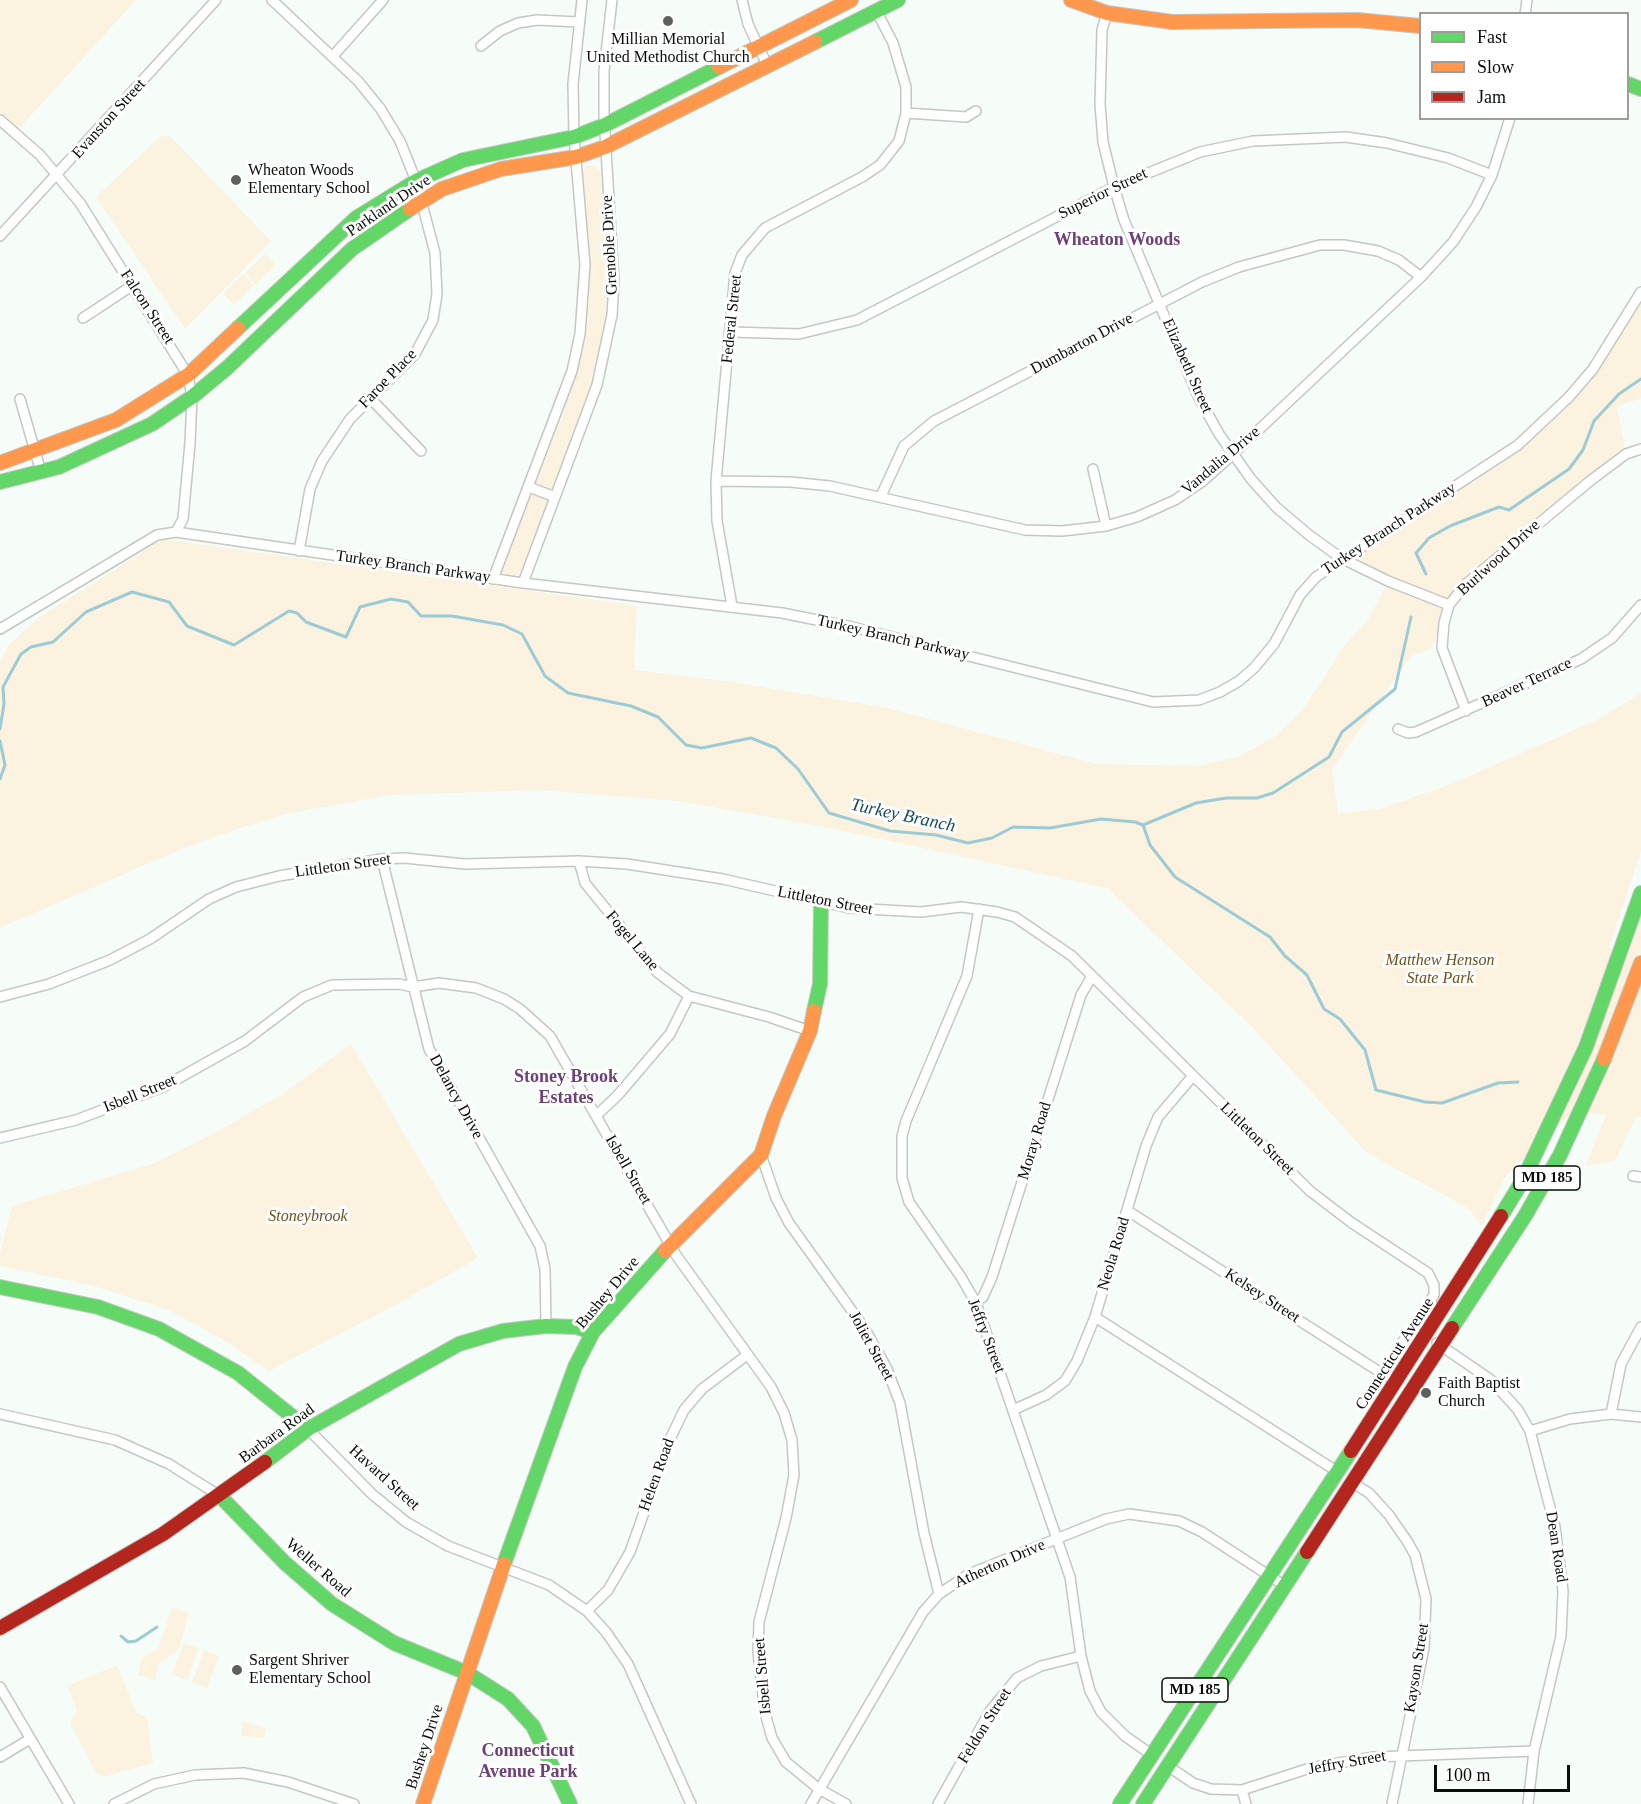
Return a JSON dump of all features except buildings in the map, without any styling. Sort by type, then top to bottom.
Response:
[{"type":"street","name":"Evanston Street","points":[[0,236],[216,0]]},
{"type":"street","name":"Faroe Place","points":[[272,0],[333,56],[380,108],[400,141],[416,181],[435,253],[437,294],[433,320],[415,354],[350,419],[322,461],[306,505],[299,551]]},
{"type":"street","points":[[333,56],[383,0]]},
{"type":"street","name":"Grenoble Drive","points":[[493,579],[572,371],[580,334],[585,265],[574,136],[573,84],[582,0]]},
{"type":"street","name":"Grenoble Drive","points":[[523,583],[597,385],[612,315],[614,282],[604,71],[612,0]]},
{"type":"street","points":[[742,0],[757,46],[768,67]]},
{"type":"street","name":"Parkland Drive","points":[[0,464],[116,420],[188,375],[348,225],[390,195],[463,160],[574,136],[605,125],[851,0]]},
{"type":"street","name":"Parkland Drive","points":[[0,482],[41,472],[102,449],[152,424],[192,397],[227,368],[352,249],[421,201],[467,179],[501,170],[576,157],[606,147],[898,0]]},
{"type":"street","points":[[1071,0],[1107,13],[1172,22],[1357,20],[1419,26]]},
{"type":"street","name":"Federal Street","points":[[732,606],[717,521],[716,480],[735,273],[749,244],[765,228],[862,177],[880,165],[899,141],[906,113],[906,87],[893,43],[877,12]]},
{"type":"street","name":"Elizabeth Street","points":[[1107,13],[1102,30],[1100,104],[1103,142],[1124,220],[1198,396],[1233,454],[1276,507],[1341,558],[1388,581],[1449,605]]},
{"type":"street","points":[[481,46],[500,31],[518,23],[537,20],[578,22]]},
{"type":"street","points":[[906,113],[966,117],[976,111]]},
{"type":"street","name":"Falcon Street","points":[[0,120],[58,175],[133,285],[188,375],[192,397],[183,519],[176,532]]},
{"type":"street","name":"Vandalia Drive","points":[[716,480],[790,482],[881,496],[1024,530],[1062,531],[1106,526],[1137,517],[1175,500],[1203,481],[1233,454],[1421,277],[1454,242],[1476,207],[1492,175],[1509,120]]},
{"type":"street","name":"Superior Street","points":[[730,332],[799,334],[857,320],[1114,187],[1200,152],[1253,141],[1299,137],[1347,137],[1387,143],[1448,158],[1492,175]]},
{"type":"street","name":"Dumbarton Drive","points":[[881,496],[904,447],[934,421],[1159,304],[1239,267],[1320,245],[1344,245],[1378,251],[1399,260],[1421,277]]},
{"type":"street","points":[[83,318],[133,285]]},
{"type":"street","name":"Turkey Branch Parkway","points":[[0,629],[157,535],[176,532],[493,579],[652,600],[732,606],[782,613],[852,627],[1153,702],[1177,703],[1199,700],[1239,681],[1274,644],[1300,595],[1316,576],[1518,445],[1569,397],[1593,369],[1641,292]]},
{"type":"street","points":[[20,399],[41,472]]},
{"type":"street","points":[[371,399],[421,451]]},
{"type":"street","name":"Burlwood Drive","points":[[1466,711],[1442,648],[1444,623],[1449,605],[1466,584],[1590,481],[1626,454],[1641,449]]},
{"type":"street","points":[[1093,469],[1106,526]]},
{"type":"street","points":[[529,487],[555,497]]},
{"type":"street","name":"Beaver Terrace","points":[[1398,729],[1408,733],[1416,732],[1581,659],[1612,638],[1641,605]]},
{"type":"street","name":"Littleton Street","points":[[0,997],[49,984],[110,960],[150,939],[209,899],[237,887],[279,876],[382,859],[404,858],[465,864],[579,861],[681,872],[820,902],[886,912],[979,909],[1015,917],[1072,956],[1310,1191],[1431,1277],[1434,1295],[1382,1374]]},
{"type":"street","name":"Delancy Drive","points":[[382,859],[429,1049],[540,1245],[545,1269],[546,1326]]},
{"type":"street","name":"Fogel Lane","points":[[579,861],[585,883],[634,944],[658,973],[689,996],[769,1017],[810,1031]]},
{"type":"street","name":"Connecticut Avenue","points":[[1120,1804],[1427,1336],[1523,1180],[1554,1118],[1608,993],[1641,893]]},
{"type":"street","name":"Bushey Drive","points":[[423,1804],[564,1394],[593,1332],[672,1244],[761,1155],[774,1116],[810,1031],[820,984],[820,902]]},
{"type":"street","name":"Jeffry Street","points":[[979,909],[967,975],[906,1120],[902,1136],[901,1163],[909,1202],[961,1276],[976,1303],[1075,1599],[1081,1656],[1090,1691],[1101,1712],[1125,1736],[1152,1755]]},
{"type":"street","name":"Connecticut Avenue","points":[[1143,1804],[1525,1216],[1560,1155],[1630,998],[1641,963]]},
{"type":"street","name":"Moray Road","points":[[976,1303],[984,1298],[992,1277],[1081,995],[1092,976]]},
{"type":"street","name":"Isbell Street","points":[[0,1138],[76,1120],[163,1087],[245,1041],[316,989],[344,984],[399,984],[412,987],[439,983],[476,988],[520,1009],[550,1036],[672,1244],[676,1255],[771,1388],[784,1413],[792,1440],[794,1475],[786,1518],[759,1622],[758,1652],[765,1713],[772,1738],[786,1762],[819,1789],[846,1804]]},
{"type":"street","points":[[597,1115],[618,1095],[670,1034],[689,996]]},
{"type":"street","name":"Neola Road","points":[[1013,1410],[1046,1395],[1065,1381],[1077,1361],[1095,1317],[1146,1146],[1158,1117],[1192,1077]]},
{"type":"street","name":"Joliet Street","points":[[761,1155],[776,1198],[789,1223],[865,1329],[887,1369],[900,1403],[924,1533],[939,1594]]},
{"type":"street","name":"Kelsey Street","points":[[1128,1211],[1395,1382]]},
{"type":"street","name":"Havard Street","points":[[0,1287],[98,1307],[159,1329],[208,1354],[238,1373],[308,1429],[372,1494],[406,1522],[448,1546],[549,1585],[587,1611],[606,1632],[628,1664],[691,1804]]},
{"type":"street","points":[[1095,1317],[1338,1472]]},
{"type":"street","name":"Barbara Road","points":[[0,1628],[163,1534],[220,1496],[308,1429],[459,1344],[503,1331],[546,1326],[576,1327],[593,1332]]},
{"type":"street","points":[[1611,1414],[1621,1364],[1641,1328]]},
{"type":"street","name":"Dean Road","points":[[1427,1336],[1504,1393],[1530,1431],[1555,1527],[1563,1591],[1561,1636],[1534,1751],[1528,1804]]},
{"type":"street","name":"Helen Road","points":[[587,1611],[608,1590],[630,1552],[670,1439],[684,1410],[702,1389],[747,1355]]},
{"type":"street","name":"Weller Road","points":[[0,1414],[115,1440],[169,1464],[220,1496],[285,1563],[332,1604],[394,1643],[467,1673],[507,1699],[532,1726],[570,1804]]},
{"type":"street","points":[[1530,1431],[1570,1419],[1611,1414],[1641,1417]]},
{"type":"street","name":"Kayson Street","points":[[1353,1483],[1369,1493],[1389,1515],[1407,1541],[1415,1555],[1426,1599],[1424,1648],[1392,1804]]},
{"type":"street","name":"Atherton Drive","points":[[811,1804],[922,1612],[939,1594],[969,1574],[1056,1539],[1129,1514],[1179,1521],[1286,1586]]},
{"type":"street","name":"Feldon Street","points":[[938,1804],[990,1711],[1017,1678],[1041,1666],[1081,1656]]},
{"type":"street","points":[[0,1687],[69,1804]]},
{"type":"street","points":[[0,1757],[30,1739]]},
{"type":"street","name":"Jeffry Street","points":[[1168,1766],[1193,1783],[1211,1789],[1242,1790],[1310,1768],[1401,1755],[1534,1751]]},
{"type":"street","points":[[114,1804],[154,1784],[195,1775],[244,1773],[288,1782],[354,1804]]},
{"type":"street","points":[[1242,1790],[1246,1804]]},
{"type":"green space","points":[[0,0],[136,0],[15,133],[0,120]]},
{"type":"green space","points":[[161,136],[171,137],[271,241],[185,329],[96,197]]},
{"type":"green space","points":[[595,165],[601,172],[607,247],[604,332],[594,380],[553,491],[536,484],[564,412],[578,364],[583,334],[581,173],[586,166]]},
{"type":"green space","points":[[265,254],[276,265],[256,285],[245,273]]},
{"type":"green space","points":[[243,274],[254,285],[234,305],[223,294]]},
{"type":"green space","name":"Matthew Henson State Park","points":[[1641,292],[1641,398],[1617,407],[1626,454],[1466,584],[1430,649],[1411,656],[1332,770],[1338,814],[1380,809],[1449,785],[1597,720],[1641,693],[1641,851],[1609,948],[1628,954],[1641,915],[1641,1117],[1636,1117],[1615,1161],[1586,1165],[1606,1115],[1574,1112],[1507,1174],[1481,1226],[1469,1209],[1366,1152],[1253,1028],[1107,888],[830,828],[679,801],[539,790],[390,795],[286,814],[232,831],[182,849],[0,928],[0,662],[8,646],[37,619],[163,539],[637,606],[634,670],[732,682],[888,708],[1096,764],[1198,766],[1237,757],[1276,736],[1302,711],[1347,642],[1367,622],[1388,582],[1341,558],[1518,445],[1569,397]]},
{"type":"green space","points":[[532,493],[549,501],[521,571],[514,578],[502,572]]},
{"type":"green space","name":"Stoneybrook","points":[[351,1044],[478,1258],[399,1303],[269,1371],[222,1339],[169,1310],[94,1286],[0,1266],[0,1254],[12,1206],[155,1163],[226,1127],[281,1095]]},
{"type":"green space","points":[[172,1607],[189,1613],[179,1650],[158,1664],[155,1680],[138,1675],[142,1657],[158,1649]]},
{"type":"green space","points":[[184,1643],[199,1648],[187,1680],[172,1674]]},
{"type":"green space","points":[[204,1650],[219,1656],[207,1688],[192,1682]]},
{"type":"green space","points":[[117,1665],[136,1712],[147,1718],[153,1763],[104,1777],[96,1773],[70,1723],[77,1710],[67,1686]]},
{"type":"green space","points":[[243,1721],[267,1729],[264,1738],[241,1736]]},
{"type":"waterway","points":[[1426,574],[1416,553],[1429,538],[1450,526],[1499,507],[1509,510],[1569,469],[1583,450],[1594,421],[1619,394],[1641,379]]},
{"type":"waterway","name":"Turkey Branch","points":[[0,729],[4,704],[3,687],[21,654],[31,647],[53,642],[86,612],[132,592],[169,602],[187,626],[234,645],[289,611],[297,613],[306,622],[346,637],[360,607],[391,599],[408,602],[421,616],[452,616],[503,625],[522,634],[545,676],[568,693],[631,706],[658,717],[686,745],[702,748],[751,738],[776,748],[798,769],[829,813],[890,831],[936,835],[968,843],[992,838],[1013,827],[1050,828],[1101,819],[1135,822],[1143,825],[1150,845],[1175,877],[1270,937],[1285,956],[1307,975],[1324,1009],[1340,1019],[1365,1050],[1376,1090],[1425,1102],[1442,1103],[1498,1083],[1518,1082]]},
{"type":"waterway","points":[[1143,825],[1196,803],[1226,798],[1257,798],[1273,793],[1329,757],[1342,732],[1395,689],[1411,617]]},
{"type":"waterway","name":"Turkey Branch","points":[[0,741],[5,765],[0,779]]},
{"type":"waterway","points":[[121,1636],[128,1642],[136,1641],[157,1627]]},
{"type":"traffic: fast","points":[[815,42],[898,0]]},
{"type":"traffic: fast","points":[[238,328],[356,218],[416,181],[463,160],[574,137],[605,125],[719,67]]},
{"type":"traffic: fast","points":[[1629,84],[1641,89]]},
{"type":"traffic: fast","points":[[0,482],[59,467],[152,424],[192,397],[227,368],[352,249],[410,209]]},
{"type":"traffic: fast","points":[[1501,1216],[1523,1180],[1586,1047],[1641,893]]},
{"type":"traffic: fast","points":[[814,1011],[820,984],[821,902]]},
{"type":"traffic: fast","points":[[1452,1328],[1525,1216],[1560,1155],[1604,1059]]},
{"type":"traffic: fast","points":[[504,1564],[575,1367],[593,1332],[665,1251]]},
{"type":"traffic: fast","points":[[0,1287],[98,1307],[159,1329],[238,1373],[308,1429]]},
{"type":"traffic: fast","points":[[265,1462],[308,1429],[459,1344],[503,1331],[546,1326],[576,1327],[593,1332]]},
{"type":"traffic: fast","points":[[1120,1804],[1351,1451]]},
{"type":"traffic: fast","points":[[220,1496],[285,1563],[332,1604],[394,1643],[467,1673],[508,1699],[533,1726],[570,1804]]},
{"type":"traffic: fast","points":[[1143,1804],[1307,1552]]},
{"type":"traffic: slow","points":[[719,67],[851,0]]},
{"type":"traffic: slow","points":[[1071,0],[1107,13],[1172,22],[1357,20],[1419,26]]},
{"type":"traffic: slow","points":[[410,209],[442,189],[501,169],[576,157],[605,147],[815,42]]},
{"type":"traffic: slow","points":[[0,463],[116,420],[188,375],[238,328]]},
{"type":"traffic: slow","points":[[1604,1059],[1641,963]]},
{"type":"traffic: slow","points":[[665,1251],[761,1155],[774,1116],[810,1031],[814,1011]]},
{"type":"traffic: slow","points":[[423,1804],[504,1564]]},
{"type":"traffic: jam","points":[[1351,1451],[1501,1216]]},
{"type":"traffic: jam","points":[[1307,1552],[1452,1328]]},
{"type":"traffic: jam","points":[[0,1628],[163,1534],[265,1462]]},
{"type":"place","name":"Millian Memorial United Methodist Church","points":[[668,21]]},
{"type":"place","name":"Wheaton Woods Elementary School","points":[[236,180]]},
{"type":"place","name":"Faith Baptist Church","points":[[1426,1393]]},
{"type":"place","name":"Sargent Shriver Elementary School","points":[[237,1670]]},
{"type":"district","name":"Wheaton Woods","points":[[1117,240]]},
{"type":"district","name":"Stoney Brook Estates","points":[[566,1087]]},
{"type":"district","name":"Connecticut Avenue Park","points":[[528,1761]]}]
